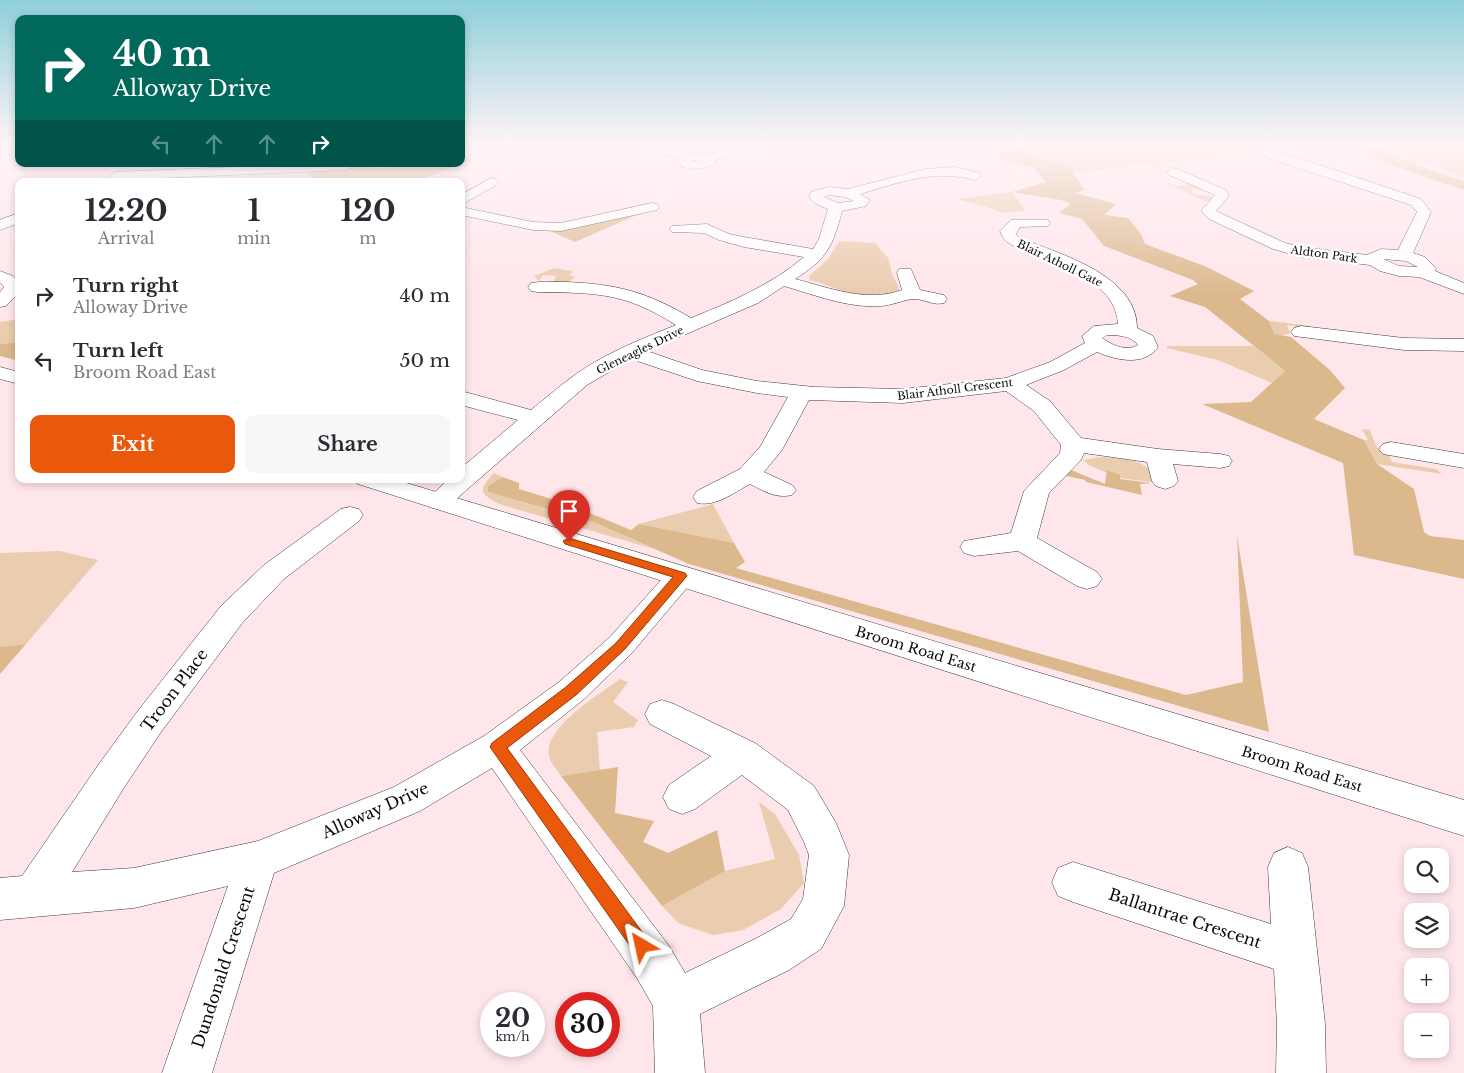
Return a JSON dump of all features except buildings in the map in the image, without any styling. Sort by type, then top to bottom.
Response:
[{"type":"street","name":"Gleneagles Drive","points":[[465,478],[580,381],[629,352],[752,299],[784,281],[817,254],[827,239],[842,200],[858,194]]},
{"type":"street","name":"Aldton Park","points":[[1221,194],[1222,196],[1208,211],[1214,216],[1279,246],[1302,252],[1374,261]]},
{"type":"street","points":[[1393,194],[1416,202],[1424,212],[1403,256]]},
{"type":"street","points":[[465,212],[533,226],[561,227],[652,207]]},
{"type":"street","points":[[707,228],[719,218]]},
{"type":"street","points":[[0,226],[15,219]]},
{"type":"street","name":"Blair Atholl Gate","points":[[1043,223],[1010,220],[1009,236],[1015,241],[1088,274],[1109,287],[1121,302],[1128,318],[1126,331]]},
{"type":"street","points":[[677,229],[707,228],[724,237],[744,242],[817,254]]},
{"type":"street","points":[[1422,272],[1427,270],[1427,265],[1416,259],[1381,254],[1373,258],[1374,261],[1383,266],[1399,270],[1422,272],[1464,289]]},
{"type":"street","points":[[905,273],[911,287],[911,294]]},
{"type":"street","points":[[0,276],[14,287],[1,301]]},
{"type":"street","points":[[784,281],[850,300],[868,301],[901,298],[911,294],[938,299]]},
{"type":"street","points":[[537,287],[577,283],[630,294],[647,300],[689,325]]},
{"type":"street","points":[[1109,329],[1126,331],[1146,340],[1148,347],[1139,352],[1122,353],[1097,344],[1092,336],[1095,332],[1109,329]]},
{"type":"street","points":[[1301,332],[1404,344],[1464,345]]},
{"type":"street","name":"Blair Atholl Crescent","points":[[629,352],[697,375],[757,386],[802,392],[904,396],[1010,384],[1057,366],[1097,344]]},
{"type":"street","points":[[0,373],[15,377]]},
{"type":"street","points":[[1010,384],[1042,406],[1072,444],[1072,455],[1037,491],[1022,541]]},
{"type":"street","points":[[706,497],[750,474],[770,450],[802,392]]},
{"type":"street","points":[[465,399],[535,418]]},
{"type":"street","points":[[1072,444],[1158,456],[1220,461]]},
{"type":"street","points":[[1391,449],[1464,461]]},
{"type":"street","points":[[1158,456],[1165,481]]},
{"type":"street","points":[[750,474],[783,490]]},
{"type":"street","name":"Broom Road East","points":[[380,483],[1464,818]]},
{"type":"street","name":"Gleneagles Drive","points":[[438,501],[459,483]]},
{"type":"street","name":"Troon Place","points":[[17,898],[232,614],[274,572],[350,515]]},
{"type":"street","points":[[974,548],[1022,541],[1087,579]]},
{"type":"street","name":"Alloway Drive","points":[[17,898],[134,888],[258,860],[406,799],[497,747],[571,691],[620,646],[681,576]]},
{"type":"street","points":[[662,714],[742,754],[801,798],[822,836],[829,855],[823,906],[806,934],[773,954],[676,1002]]},
{"type":"street","points":[[497,747],[653,962],[676,1002],[680,1073]]},
{"type":"street","points":[[682,797],[742,754]]},
{"type":"street","name":"Dundonald Crescent","points":[[187,1073],[258,860]]},
{"type":"street","points":[[1288,867],[1296,954],[1302,1073]]},
{"type":"street","name":"Ballantrae Crescent","points":[[1073,882],[1296,954]]},
{"type":"shaded area","points":[[996,194],[1014,194],[1026,211],[1000,213],[994,209],[957,199]]},
{"type":"shaded area","points":[[1025,194],[1080,194],[1116,204],[1104,215],[1128,218],[1141,234],[1145,244],[1207,267],[1254,291],[1240,299],[1269,321],[1274,334],[1291,337],[1330,370],[1345,388],[1314,419],[1364,440],[1377,464],[1414,489],[1424,532],[1430,536],[1464,540],[1464,579],[1354,555],[1343,463],[1202,404],[1251,402],[1285,371],[1205,307],[1170,296],[1198,284],[1193,280],[1104,246],[1082,219],[1059,213],[1070,204],[1061,200]]},
{"type":"shaded area","points":[[1189,194],[1211,196],[1213,202],[1204,201]]},
{"type":"shaded area","points":[[654,210],[639,214],[575,242],[550,231],[534,227]]},
{"type":"shaded area","points":[[839,241],[875,243],[889,259],[892,275],[898,285],[899,293],[878,298],[867,297],[850,294],[810,280],[809,276],[828,259]]},
{"type":"shaded area","points":[[554,268],[573,271],[570,275],[575,277],[569,282],[552,285],[556,276],[543,275],[539,281],[534,276]]},
{"type":"shaded area","points":[[15,320],[15,342],[0,344],[0,322]]},
{"type":"shaded area","points":[[1269,321],[1311,326],[1311,328],[1287,325],[1290,333],[1282,336],[1274,335]]},
{"type":"shaded area","points":[[15,342],[15,360],[0,356],[0,344]]},
{"type":"shaded area","points":[[1167,346],[1253,346],[1285,371],[1272,383],[1218,360],[1167,348]]},
{"type":"shaded area","points":[[1362,429],[1370,430],[1377,448],[1386,449],[1392,462],[1436,469],[1442,474],[1377,464],[1364,440],[1368,440]]},
{"type":"shaded area","points":[[1100,457],[1126,459],[1141,464],[1148,468],[1158,483],[1120,478],[1089,465],[1084,460]]},
{"type":"shaded area","points":[[1071,470],[1105,484],[1107,470],[1120,475],[1120,479],[1151,483],[1140,484],[1142,495],[1063,475]]},
{"type":"shaded area","points":[[494,473],[503,477],[488,487],[488,492],[591,521],[654,549],[502,505],[489,498],[483,492],[485,484]]},
{"type":"shaded area","points":[[503,477],[519,483],[519,489],[568,504],[631,530],[639,524],[734,543],[745,562],[736,568],[1186,695],[1243,682],[1237,536],[1269,732],[689,564],[591,521],[488,492],[488,486]]},
{"type":"shaded area","points":[[713,504],[734,543],[639,524]]},
{"type":"shaded area","points":[[60,551],[98,560],[26,644],[0,647],[0,553]]},
{"type":"shaded area","points":[[26,644],[0,674],[0,647]]},
{"type":"shaded area","points":[[620,679],[628,682],[613,702],[638,720],[634,727],[597,732],[600,770],[561,776],[552,764],[549,756],[550,745],[555,734],[575,712]]},
{"type":"shaded area","points":[[618,767],[615,813],[654,821],[643,842],[668,853],[717,830],[725,871],[662,906],[561,776]]},
{"type":"shaded area","points":[[759,802],[775,814],[799,855],[804,883],[781,909],[743,930],[713,935],[678,923],[662,906],[725,871],[775,859]]},
{"type":"route","points":[[569,541],[681,576],[620,646],[571,691],[497,747],[642,946]]}]
